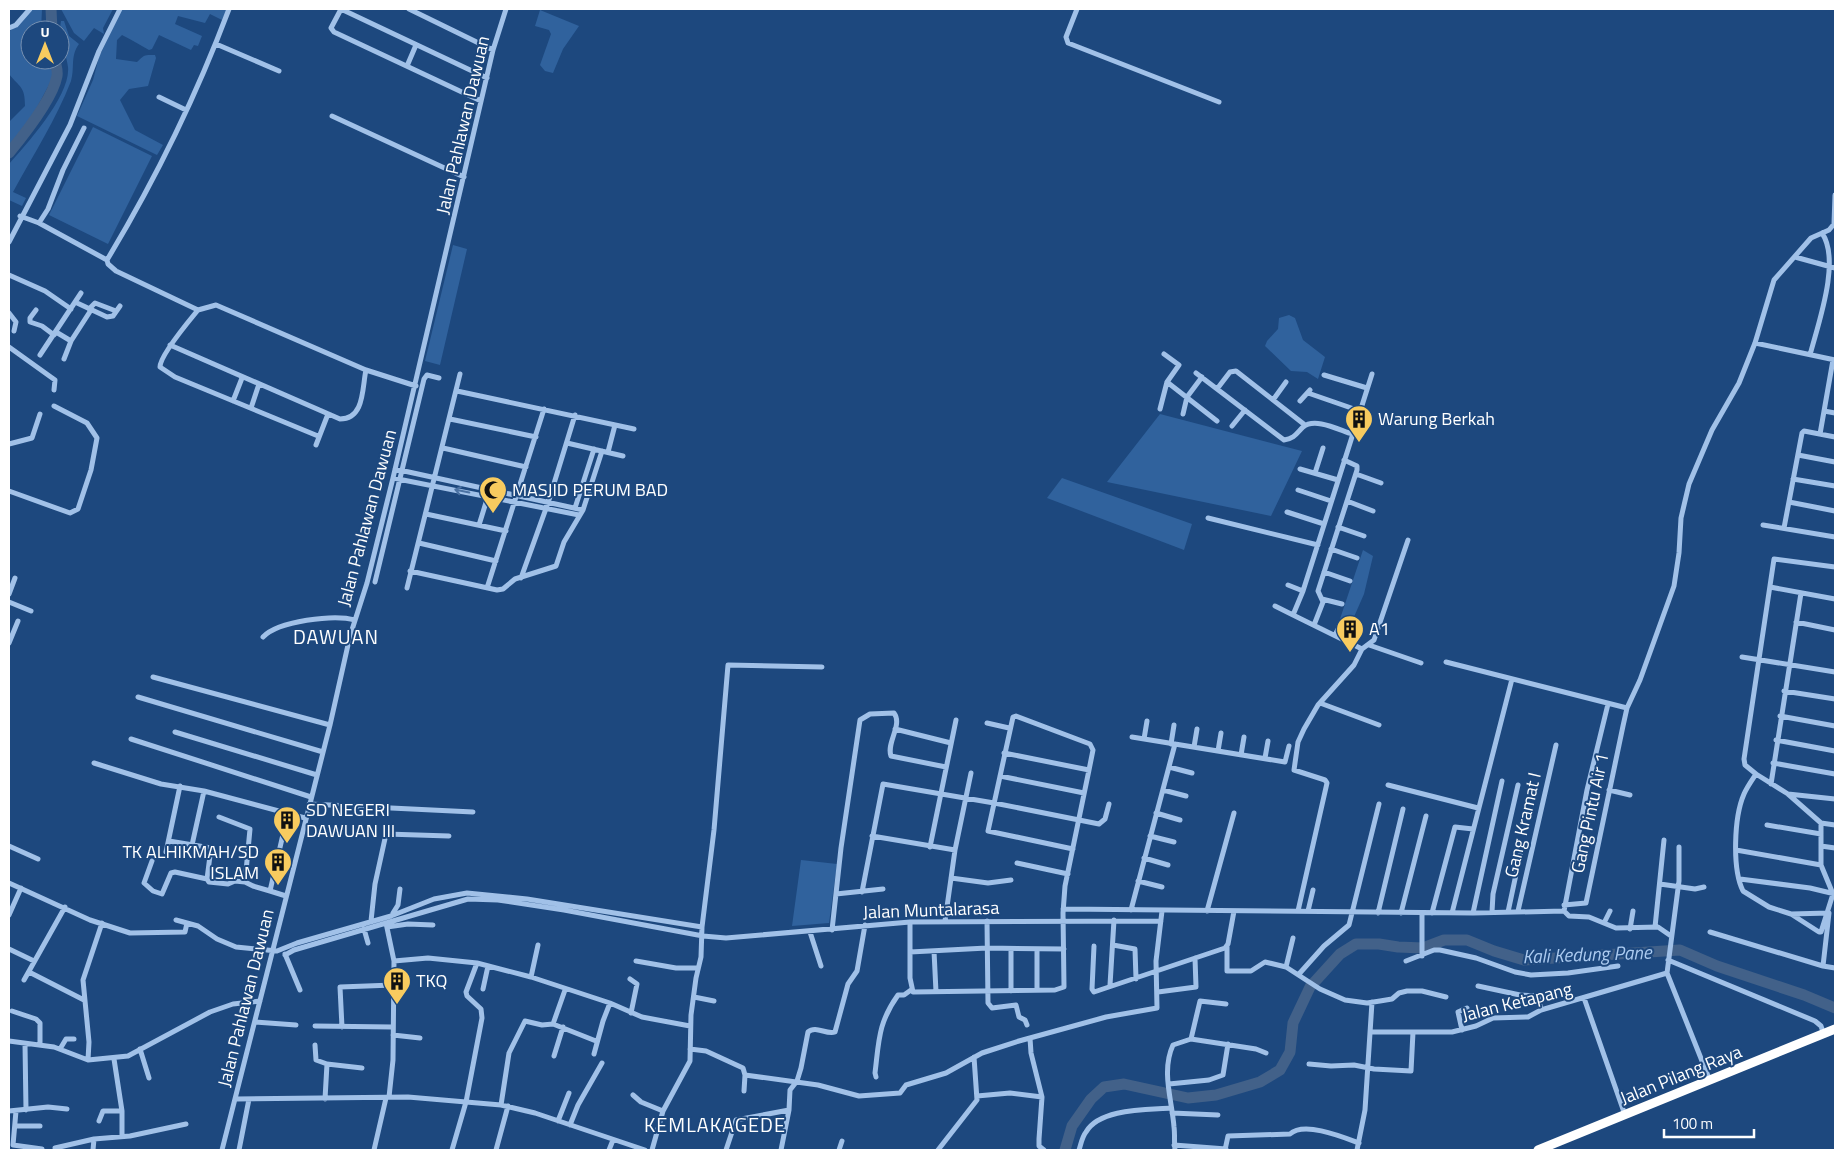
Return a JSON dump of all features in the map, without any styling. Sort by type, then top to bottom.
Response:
[{"type":"highway","name":"Jalan Pilang Raya","points":[[1538,1150],[1835,1029]]},
{"type":"street","points":[[11,26],[30,9]]},
{"type":"street","points":[[9,242],[20,216],[70,125],[99,51],[120,9]]},
{"type":"street","points":[[107,260],[131,220],[186,110],[230,9]]},
{"type":"street","points":[[409,9],[493,50]]},
{"type":"street","name":"Jalan Pahlawan Dawuan","points":[[222,1150],[260,1001],[281,952],[286,896],[305,818],[312,802],[355,620],[367,583],[416,386],[493,50],[506,9]]},
{"type":"street","points":[[1077,9],[1066,37],[1068,43],[1219,102]]},
{"type":"street","points":[[481,101],[333,32],[331,28],[340,11],[343,10],[487,78]]},
{"type":"street","points":[[216,44],[279,71]]},
{"type":"street","points":[[407,66],[416,45]]},
{"type":"street","points":[[159,97],[186,110]]},
{"type":"street","points":[[332,116],[464,177]]},
{"type":"street","points":[[39,223],[51,202],[63,170],[84,128]]},
{"type":"street","name":"Gang Pintu Air 1","points":[[1564,910],[1586,903],[1627,708],[1640,680],[1674,586],[1679,553],[1681,518],[1689,484],[1712,430],[1739,383],[1755,343],[1774,280],[1811,238],[1834,224],[1835,195]]},
{"type":"street","points":[[20,216],[39,223],[107,260],[108,264],[116,271],[198,310]]},
{"type":"street","points":[[1810,355],[1829,267],[1829,248],[1822,233]]},
{"type":"street","points":[[1795,257],[1835,268]]},
{"type":"street","points":[[9,275],[45,291],[71,309]]},
{"type":"street","points":[[40,355],[81,293]]},
{"type":"street","points":[[64,359],[71,341],[90,309],[95,303],[118,309],[109,317],[90,309],[75,302]]},
{"type":"street","points":[[318,436],[175,377],[160,367],[170,344],[177,339],[198,310],[210,306],[221,307],[366,370],[416,386]]},
{"type":"street","points":[[36,310],[30,322],[71,341]]},
{"type":"street","points":[[9,313],[16,322],[14,331]]},
{"type":"street","points":[[1755,343],[1834,360],[1832,382],[1820,434]]},
{"type":"street","points":[[170,344],[242,378],[343,420],[356,412],[363,394],[366,370]]},
{"type":"street","points":[[9,347],[55,380],[54,390]]},
{"type":"street","points":[[1160,409],[1167,382],[1179,365],[1164,354]]},
{"type":"street","points":[[1217,389],[1230,372],[1236,371],[1305,425]]},
{"type":"street","points":[[1196,373],[1284,440],[1294,437],[1305,425],[1315,422],[1352,434]]},
{"type":"street","points":[[407,588],[460,374]]},
{"type":"street","points":[[1293,615],[1303,591],[1372,374]]},
{"type":"street","points":[[375,582],[402,479],[424,379],[427,375],[439,378]]},
{"type":"street","points":[[1324,375],[1367,388]]},
{"type":"street","points":[[1183,414],[1187,397],[1202,377]]},
{"type":"street","points":[[233,401],[242,378]]},
{"type":"street","points":[[1167,382],[1217,421]]},
{"type":"street","points":[[1272,400],[1286,382]]},
{"type":"street","points":[[251,408],[259,384]]},
{"type":"street","points":[[457,390],[634,428]]},
{"type":"street","points":[[1300,401],[1309,391],[1360,411]]},
{"type":"street","points":[[9,491],[70,513],[78,509],[98,441],[87,423],[54,406]]},
{"type":"street","points":[[487,588],[517,499],[544,409]]},
{"type":"street","points":[[1232,426],[1245,410]]},
{"type":"street","points":[[1824,411],[1835,413]]},
{"type":"street","points":[[9,444],[32,438],[40,414]]},
{"type":"street","points":[[316,445],[328,414]]},
{"type":"street","points":[[521,578],[547,506],[575,415]]},
{"type":"street","points":[[450,419],[536,437]]},
{"type":"street","points":[[410,571],[500,590],[512,580],[556,566],[564,542],[583,510],[615,425]]},
{"type":"street","points":[[1784,528],[1803,432],[1835,437]]},
{"type":"street","points":[[567,443],[623,456]]},
{"type":"street","points":[[443,448],[526,466]]},
{"type":"street","points":[[1315,473],[1323,448]]},
{"type":"street","points":[[575,508],[594,449]]},
{"type":"street","points":[[1798,455],[1835,462]]},
{"type":"street","points":[[1314,626],[1323,602],[1318,591],[1356,474],[1357,466],[1344,460]]},
{"type":"street","points":[[395,469],[579,515]]},
{"type":"street","points":[[1300,469],[1338,480]]},
{"type":"street","points":[[1356,474],[1381,483]]},
{"type":"street","points":[[393,478],[488,496],[517,499]]},
{"type":"street","points":[[1793,479],[1835,486]]},
{"type":"street","points":[[1298,490],[1331,501]]},
{"type":"street","points":[[480,526],[488,496]]},
{"type":"street","points":[[1347,501],[1373,511]]},
{"type":"street","points":[[1788,502],[1835,511]]},
{"type":"street","points":[[547,506],[583,510]]},
{"type":"street","points":[[1288,512],[1324,524]]},
{"type":"street","points":[[426,514],[506,531]]},
{"type":"street","points":[[1208,518],[1318,545]]},
{"type":"street","points":[[1763,525],[1835,537]]},
{"type":"street","points":[[1338,527],[1364,536]]},
{"type":"street","points":[[1298,911],[1327,783],[1325,780],[1294,767],[1295,755],[1304,729],[1320,703],[1354,665],[1362,649],[1374,640],[1408,540]]},
{"type":"street","points":[[419,543],[496,561]]},
{"type":"street","points":[[1331,549],[1357,558]]},
{"type":"street","points":[[1835,567],[1775,558],[1744,759],[1745,765],[1788,794],[1821,823],[1835,825]]},
{"type":"street","points":[[1324,572],[1350,581]]},
{"type":"street","points":[[9,594],[15,578]]},
{"type":"street","points":[[1288,585],[1303,591]]},
{"type":"street","points":[[1770,587],[1835,599]]},
{"type":"street","points":[[1771,784],[1776,740],[1801,593]]},
{"type":"street","points":[[1322,598],[1342,604]]},
{"type":"street","points":[[9,602],[31,611]]},
{"type":"street","points":[[1275,606],[1362,649]]},
{"type":"street","points":[[263,637],[270,630],[285,624],[339,618],[355,620]]},
{"type":"street","points":[[9,644],[10,633],[18,622]]},
{"type":"street","points":[[1796,622],[1835,630]]},
{"type":"street","points":[[1335,635],[1341,623]]},
{"type":"street","points":[[1369,645],[1421,662]]},
{"type":"street","points":[[1742,657],[1835,672]]},
{"type":"street","points":[[1446,662],[1627,708]]},
{"type":"street","points":[[652,1150],[663,1111],[690,1061],[690,1026],[714,830],[728,665],[822,666]]},
{"type":"street","points":[[153,678],[330,725]]},
{"type":"street","points":[[1452,913],[1512,679]]},
{"type":"street","points":[[1784,690],[1835,699]]},
{"type":"street","points":[[138,697],[323,752]]},
{"type":"street","points":[[1320,703],[1379,725]]},
{"type":"street","points":[[1564,910],[1601,728],[1608,704]]},
{"type":"street","points":[[832,927],[858,726],[864,717],[870,714],[892,712],[896,715],[890,750],[891,756],[946,767]]},
{"type":"street","points":[[876,1077],[880,1034],[885,1013],[898,995],[904,995],[912,991],[1062,989],[1065,984],[1063,916],[1068,874],[1093,750],[1090,744],[1016,716],[1012,717],[988,831],[1073,849]]},
{"type":"street","points":[[1780,716],[1835,726]]},
{"type":"street","points":[[930,847],[956,720]]},
{"type":"street","points":[[1144,739],[1147,721]]},
{"type":"street","points":[[987,723],[1009,728]]},
{"type":"street","points":[[1131,910],[1169,767],[1174,725]]},
{"type":"street","points":[[895,729],[951,743]]},
{"type":"street","points":[[1194,747],[1197,729]]},
{"type":"street","points":[[175,732],[317,775]]},
{"type":"street","points":[[1218,751],[1221,733]]},
{"type":"street","points":[[1132,737],[1285,762],[1289,746]]},
{"type":"street","points":[[1241,754],[1244,737]]},
{"type":"street","points":[[131,739],[312,802],[473,812]]},
{"type":"street","points":[[1776,740],[1835,750]]},
{"type":"street","points":[[1265,758],[1268,741]]},
{"type":"street","name":"Gang Kramat I","points":[[1518,911],[1556,745]]},
{"type":"street","points":[[1004,753],[1089,770]]},
{"type":"street","points":[[1287,754],[1295,755]]},
{"type":"street","points":[[94,763],[161,784],[204,791],[305,818]]},
{"type":"street","points":[[1773,763],[1835,774]]},
{"type":"street","points":[[1169,767],[1192,774]]},
{"type":"street","points":[[945,920],[955,850],[971,773]]},
{"type":"street","points":[[1756,774],[1743,795],[1736,850],[1742,889],[1769,907],[1791,914],[1819,932],[1821,932],[1829,913],[1834,894],[1821,865],[1821,823]]},
{"type":"street","points":[[1000,776],[1084,793]]},
{"type":"street","points":[[1473,913],[1502,781]]},
{"type":"street","points":[[862,892],[883,784],[1102,823],[1109,804]]},
{"type":"street","points":[[1388,785],[1478,808]]},
{"type":"street","points":[[1492,912],[1493,894],[1518,785]]},
{"type":"street","points":[[166,852],[180,786]]},
{"type":"street","points":[[1163,790],[1186,796]]},
{"type":"street","points":[[1609,790],[1630,795]]},
{"type":"street","points":[[192,845],[204,791]]},
{"type":"street","points":[[1788,794],[1835,798]]},
{"type":"street","points":[[1301,976],[1324,946],[1349,925],[1379,804]]},
{"type":"street","points":[[1378,913],[1403,809]]},
{"type":"street","points":[[1156,814],[1180,820]]},
{"type":"street","points":[[1207,911],[1234,814]]},
{"type":"street","points":[[1401,913],[1426,816]]},
{"type":"street","points":[[219,817],[250,829],[245,882]]},
{"type":"street","points":[[1767,824],[1821,834]]},
{"type":"street","points":[[1432,913],[1454,828],[1457,826],[1473,829]]},
{"type":"street","points":[[270,891],[284,830]]},
{"type":"street","points":[[371,921],[386,834],[449,836]]},
{"type":"street","points":[[872,836],[955,850]]},
{"type":"street","points":[[1150,836],[1174,842]]},
{"type":"street","points":[[169,840],[212,848],[207,879]]},
{"type":"street","points":[[1655,927],[1664,840]]},
{"type":"street","points":[[9,846],[38,859]]},
{"type":"street","points":[[1821,846],[1835,848]]},
{"type":"street","points":[[1679,847],[1678,887],[1667,973],[1710,1081]]},
{"type":"street","points":[[1736,850],[1821,865]]},
{"type":"street","points":[[1508,912],[1521,851]]},
{"type":"street","points":[[1144,858],[1168,865]]},
{"type":"street","points":[[152,861],[144,883],[153,891],[162,894],[173,872],[207,879],[209,882],[228,884],[235,880],[245,882],[286,896]]},
{"type":"street","points":[[1016,863],[1068,874]]},
{"type":"street","points":[[951,878],[988,882],[1011,880]]},
{"type":"street","points":[[1740,879],[1810,888],[1834,894]]},
{"type":"street","points":[[1138,881],[1162,887]]},
{"type":"street","points":[[9,883],[130,933],[143,935],[185,932],[187,923]]},
{"type":"street","points":[[1660,884],[1697,889],[1704,887]]},
{"type":"street","points":[[9,915],[21,888]]},
{"type":"street","points":[[391,916],[398,905],[400,889]]},
{"type":"street","points":[[836,894],[883,889]]},
{"type":"street","points":[[1308,911],[1313,890]]},
{"type":"street","points":[[281,952],[297,942],[391,916],[454,894],[486,894],[702,932]]},
{"type":"street","points":[[176,920],[198,926],[217,939],[236,948],[281,952],[387,925],[468,899],[527,902]]},
{"type":"street","points":[[24,980],[65,907]]},
{"type":"street","points":[[1063,916],[1131,910],[1161,916],[1207,911],[1233,916],[1308,911],[1351,916],[1378,913],[1422,915],[1432,913],[1564,910],[1589,917],[1616,928],[1655,927],[1664,930],[1671,938]]},
{"type":"street","points":[[1604,923],[1610,911]]},
{"type":"street","points":[[1630,929],[1633,911]]},
{"type":"street","points":[[1791,914],[1829,913]]},
{"type":"street","points":[[1823,966],[1829,913]]},
{"type":"street","points":[[602,914],[702,932]]},
{"type":"street","points":[[1422,915],[1422,955]]},
{"type":"street","name":"Jalan Muntalarasa","points":[[702,932],[726,938],[810,932],[832,927],[945,920],[988,921],[1063,916],[1114,920],[1161,916]]},
{"type":"street","points":[[745,1075],[818,1086],[863,1096],[900,1093],[906,1085],[946,1072],[974,1057],[1030,1038],[1106,1017],[1157,1008],[1156,971],[1161,916]]},
{"type":"street","points":[[1233,916],[1227,947],[1227,971],[1251,971],[1264,962],[1286,966],[1320,989],[1345,1000],[1372,1002],[1392,999],[1399,993],[1422,991],[1446,997]]},
{"type":"street","points":[[1110,986],[1114,920]]},
{"type":"street","points":[[988,921],[988,991],[990,1006],[1016,1005],[1020,1017],[1024,1021]]},
{"type":"street","points":[[910,922],[912,991]]},
{"type":"street","points":[[88,1060],[88,1023],[83,980],[102,923]]},
{"type":"street","points":[[363,924],[368,943]]},
{"type":"street","points":[[387,925],[433,925]]},
{"type":"street","points":[[374,1150],[388,1097],[393,1060],[394,961],[387,925]]},
{"type":"street","points":[[781,1150],[789,1110],[790,1090],[801,1068],[809,1031],[835,1032],[848,984],[857,971],[864,925]]},
{"type":"street","points":[[810,932],[821,966]]},
{"type":"street","points":[[1710,932],[1835,968]]},
{"type":"street","points":[[1286,966],[1293,938]]},
{"type":"street","points":[[531,977],[538,945]]},
{"type":"street","points":[[1094,946],[1092,989],[1094,992],[1227,947]]},
{"type":"street","points":[[1113,946],[1135,949],[1136,979]]},
{"type":"street","points":[[910,952],[987,948],[1064,949]]},
{"type":"street","points":[[9,949],[34,961]]},
{"type":"street","points":[[1011,949],[1011,991]]},
{"type":"street","points":[[1037,949],[1038,990]]},
{"type":"street","points":[[1406,961],[1434,950],[1440,950],[1476,958],[1515,972],[1531,975],[1571,973],[1618,966]]},
{"type":"street","points":[[934,951],[936,992]]},
{"type":"street","points":[[281,952],[300,990]]},
{"type":"street","points":[[394,961],[428,958],[477,963],[531,977],[651,1020],[690,1026]]},
{"type":"street","points":[[1158,992],[1196,987],[1196,958]]},
{"type":"street","points":[[1669,959],[1815,1021],[1821,1026],[1824,1035]]},
{"type":"street","points":[[636,961],[676,968],[698,968]]},
{"type":"street","points":[[452,1150],[466,1102],[482,1012],[466,992],[477,963]]},
{"type":"street","points":[[483,989],[488,966]]},
{"type":"street","points":[[29,972],[84,1000]]},
{"type":"street","name":"Jalan Ketapang","points":[[1370,1032],[1452,1032],[1493,1018],[1522,1018],[1541,1010],[1667,973]]},
{"type":"street","points":[[630,979],[637,984],[631,1013]]},
{"type":"street","points":[[342,1026],[340,987],[393,985]]},
{"type":"street","points":[[1478,986],[1520,995],[1538,996],[1541,1010]]},
{"type":"street","points":[[553,1024],[565,990]]},
{"type":"street","points":[[694,997],[714,1001]]},
{"type":"street","points":[[1584,998],[1625,1115]]},
{"type":"street","points":[[9,1041],[60,1049],[88,1060],[114,1059],[128,1056],[210,1012],[232,1004],[260,1001]]},
{"type":"street","points":[[1191,1039],[1200,1001],[1226,1004]]},
{"type":"street","points":[[1358,1150],[1365,1110],[1372,1002]]},
{"type":"street","points":[[594,1054],[596,1041],[610,1004]]},
{"type":"street","points":[[1462,1030],[1458,1012],[1467,1008]]},
{"type":"street","points":[[12,1011],[36,1019],[40,1023],[40,1045]]},
{"type":"street","points":[[501,1104],[509,1053],[525,1021],[542,1025],[553,1024],[596,1041]]},
{"type":"street","points":[[255,1022],[296,1025]]},
{"type":"street","points":[[315,1026],[392,1027]]},
{"type":"street","points":[[554,1056],[562,1028]]},
{"type":"street","points":[[1309,1064],[1331,1066],[1354,1065],[1367,1068],[1411,1071],[1413,1032]]},
{"type":"street","points":[[393,1035],[420,1038]]},
{"type":"street","points":[[1030,1038],[1032,1056],[1042,1097],[1039,1146],[1044,1150]]},
{"type":"street","points":[[60,1049],[66,1039],[74,1039]]},
{"type":"street","points":[[1266,1053],[1228,1044],[1191,1039],[1174,1045],[1167,1074],[1175,1148],[1225,1150],[1228,1136],[1290,1134],[1298,1130],[1328,1132],[1359,1143]]},
{"type":"street","points":[[25,1044],[26,1110]]},
{"type":"street","points":[[1170,1088],[1209,1080],[1223,1075],[1228,1044]]},
{"type":"street","points":[[315,1045],[316,1060],[327,1064],[362,1068]]},
{"type":"street","points":[[140,1049],[149,1078]]},
{"type":"street","points":[[690,1049],[706,1051],[743,1068],[745,1075],[744,1091]]},
{"type":"street","points":[[938,1150],[974,1104],[977,1096],[974,1057]]},
{"type":"street","points":[[114,1059],[122,1111],[122,1136]]},
{"type":"street","points":[[570,1125],[578,1105],[602,1063]]},
{"type":"street","points":[[325,1099],[327,1064]]},
{"type":"street","points":[[558,1121],[569,1093]]},
{"type":"street","points":[[977,1096],[1010,1093],[1042,1097]]},
{"type":"street","points":[[633,1095],[640,1102],[663,1111]]},
{"type":"street","points":[[236,1099],[388,1097],[501,1104],[645,1150]]},
{"type":"street","points":[[238,1150],[246,1100]]},
{"type":"street","points":[[496,1150],[508,1106]]},
{"type":"street","points":[[9,1111],[48,1107],[67,1109]]},
{"type":"street","points":[[726,1150],[736,1120],[789,1110]]},
{"type":"street","points":[[16,1111],[13,1145],[42,1149]]},
{"type":"street","points":[[99,1121],[103,1111],[122,1111]]},
{"type":"street","points":[[1079,1150],[1086,1131],[1099,1121],[1117,1113],[1172,1111],[1218,1115]]},
{"type":"street","points":[[55,1148],[94,1139],[122,1136],[186,1124]]},
{"type":"street","points":[[15,1126],[40,1126]]},
{"type":"street","points":[[93,1150],[94,1139]]},
{"type":"street","points":[[610,1150],[613,1140]]},
{"type":"street","points":[[839,1150],[842,1141]]},
{"type":"shaded area","points":[[32,9],[42,9],[41,20],[21,20]]},
{"type":"shaded area","points":[[61,9],[113,9],[103,28],[104,34],[94,28],[84,41],[74,33],[70,26],[70,20],[67,20]]},
{"type":"shaded area","points":[[122,9],[227,9],[222,20],[210,14],[205,23],[178,16],[175,24],[202,36],[198,46],[194,45],[191,50],[159,35],[152,49],[149,50],[122,35],[117,40],[116,59],[137,62],[145,56],[155,55],[156,58],[148,86],[129,89],[120,100],[135,130],[163,145],[157,155],[77,116],[93,80],[99,57]]},
{"type":"shaded area","points":[[540,10],[579,26],[563,49],[553,73],[545,71],[540,65],[551,34],[549,30],[535,26]]},
{"type":"shaded area","points":[[20,21],[20,70],[53,71],[51,81],[34,113],[9,146],[9,122],[25,106],[25,99],[23,91],[9,74],[9,32]]},
{"type":"shaded area","points":[[70,37],[79,44],[75,53],[71,81],[51,124],[13,192],[26,198],[22,206],[9,200],[9,164],[55,105],[63,91],[68,70],[70,70]]},
{"type":"shaded area","points":[[93,127],[152,156],[108,244],[49,215]]},
{"type":"shaded area","points":[[453,245],[467,249],[440,365],[425,361]]},
{"type":"shaded area","points":[[1289,315],[1295,318],[1303,340],[1325,357],[1318,379],[1307,372],[1291,371],[1265,346],[1278,329],[1279,318]]},
{"type":"shaded area","points":[[1160,414],[1302,451],[1271,516],[1107,482]]},
{"type":"shaded area","points":[[1062,478],[1192,524],[1184,550],[1047,498]]},
{"type":"shaded area","points":[[1363,550],[1373,556],[1364,594],[1350,626],[1340,619]]},
{"type":"shaded area","points":[[801,860],[837,864],[829,923],[792,926]]},
{"type":"waterway","points":[[51,9],[52,20]]},
{"type":"waterway","points":[[9,153],[37,116],[50,95],[57,76],[57,70]]},
{"type":"waterway","name":"Kali Kedung Pane","points":[[1065,1150],[1072,1126],[1091,1099],[1104,1087],[1124,1084],[1188,1098],[1216,1095],[1260,1082],[1280,1070],[1290,1052],[1293,1023],[1310,987],[1340,954],[1356,944],[1423,948],[1444,940],[1467,940],[1524,960],[1680,950],[1717,966],[1804,995],[1835,1008]]},
{"type":"place","name":"Warung Berkah","points":[[1359,443]]},
{"type":"place","name":"MASJID PERUM BAD","points":[[493,514]]},
{"type":"place","name":"A1","points":[[1350,653]]},
{"type":"place","name":"SD NEGERI DAWUAN III","points":[[287,844]]},
{"type":"place","name":"TK ALHIKMAH/SD ISLAM","points":[[278,886]]},
{"type":"place","name":"TKQ","points":[[397,1005]]},
{"type":"district","name":"DAWUAN","points":[[336,637]]},
{"type":"district","name":"KEMLAKAGEDE","points":[[715,1125]]}]
